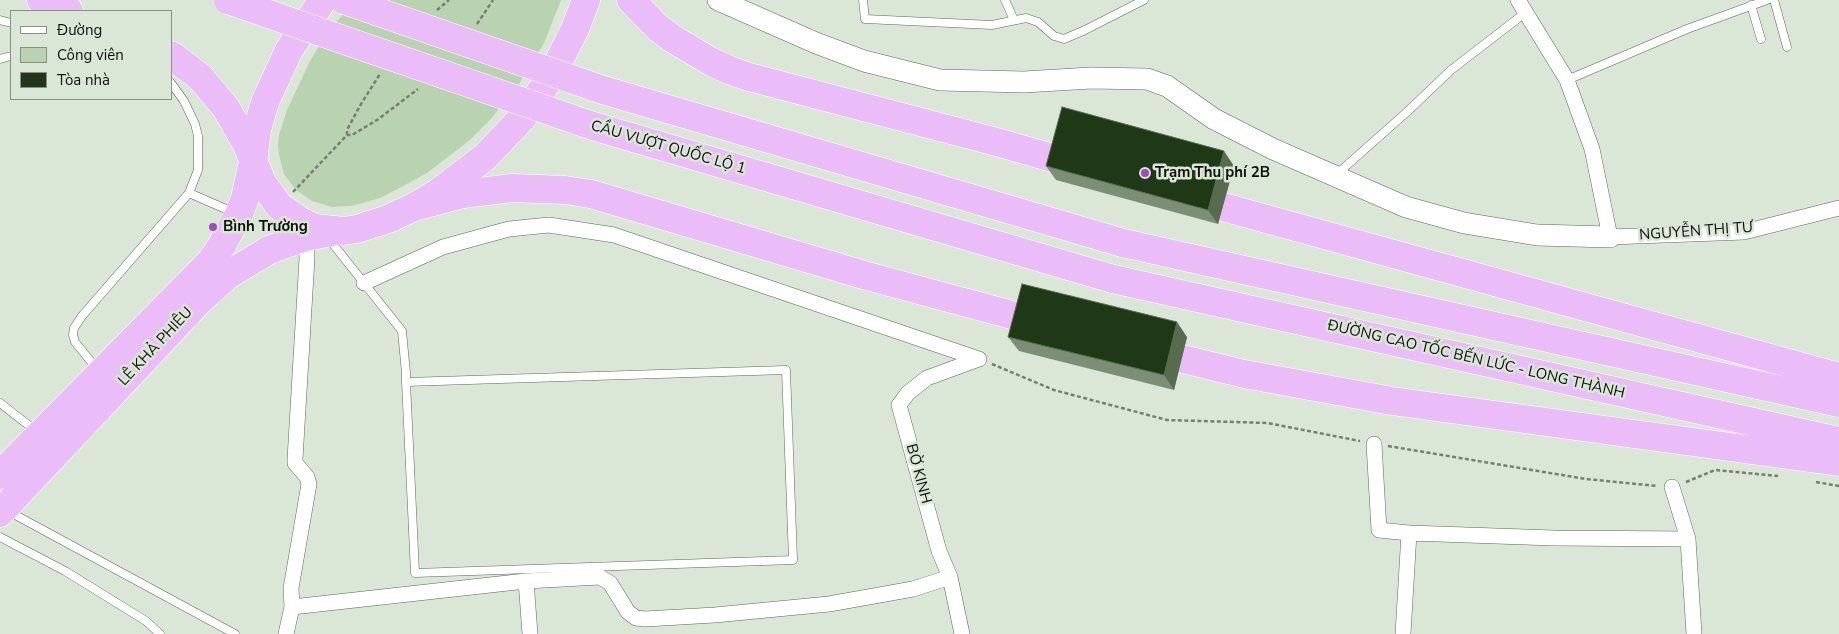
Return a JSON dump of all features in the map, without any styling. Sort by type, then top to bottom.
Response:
[{"type":"highway","points":[[41,0],[66,10]]},
{"type":"highway","name":"CẦU VƯỢT QUỐC LỘ 1","points":[[228,0],[593,126],[1113,279]]},
{"type":"highway","name":"LÊ KHẢ PHIÊU","points":[[0,476],[212,260],[238,214],[250,180],[256,130],[276,75],[289,50],[323,0]]},
{"type":"highway","points":[[344,0],[603,90],[1123,243],[1839,403]]},
{"type":"highway","points":[[172,56],[200,77],[226,108],[240,131],[263,184],[279,206],[324,234],[357,229],[388,220],[414,207],[439,192],[470,169],[506,137],[523,118],[565,53],[586,0]]},
{"type":"highway","points":[[631,0],[657,27],[710,61],[729,70],[1106,173]]},
{"type":"highway","points":[[414,207],[463,194],[512,188],[565,190],[591,194],[867,276],[1070,330]]},
{"type":"highway","points":[[1163,190],[1839,377]]},
{"type":"highway","name":"LÊ KHẢ PHIÊU","points":[[2,511],[200,300],[241,266],[269,250],[324,234]]},
{"type":"highway","name":"ĐƯỜNG CAO TỐC BẾN LỨC - LONG THÀNH","points":[[1113,279],[1839,441]]},
{"type":"highway","points":[[1119,343],[1244,374],[1328,391],[1839,462]]},
{"type":"street","points":[[718,0],[816,44],[856,58],[940,80],[1024,82],[1091,78],[1147,79],[1167,86],[1214,119],[1273,149],[1406,206],[1464,223],[1537,235],[1610,237],[1592,150],[1567,80],[1522,7]]},
{"type":"street","name":"NGUYỄN THỊ TƯ","points":[[1610,237],[1744,232],[1839,208]]},
{"type":"street","points":[[364,283],[444,247],[509,230],[549,225],[614,235],[978,359]]},
{"type":"street","points":[[286,634],[292,607],[291,588],[309,484],[295,463],[307,258],[324,234]]},
{"type":"street","name":"BỜ KINH","points":[[962,634],[950,577],[939,551],[899,405],[908,393],[927,378],[978,359]]},
{"type":"street","points":[[1374,444],[1379,530],[1409,533],[1554,538],[1688,539]]},
{"type":"street","points":[[1672,487],[1688,539],[1694,634]]},
{"type":"street","points":[[1403,634],[1409,533]]},
{"type":"street","points":[[292,607],[526,581],[600,577],[610,582],[628,612],[636,618],[645,619],[830,604],[912,589],[950,577]]},
{"type":"street","points":[[526,581],[530,634]]},
{"type":"lane","points":[[864,0],[865,19],[992,25],[1014,20],[1032,19],[1054,36],[1061,39],[1068,38],[1144,0]]},
{"type":"lane","points":[[1005,0],[1014,20]]},
{"type":"lane","points":[[1567,80],[1687,29],[1767,0]]},
{"type":"lane","points":[[1774,0],[1787,47]]},
{"type":"lane","points":[[1751,5],[1761,39]]},
{"type":"lane","points":[[1335,176],[1522,7]]},
{"type":"lane","points":[[101,373],[75,342],[74,328],[82,316],[189,193],[198,170],[198,136],[190,112],[172,85]]},
{"type":"lane","points":[[189,193],[238,214]]},
{"type":"lane","points":[[324,234],[402,331],[415,573],[793,560],[786,370],[406,382]]},
{"type":"lane","points":[[0,403],[41,435]]},
{"type":"lane","points":[[2,511],[235,634]]},
{"type":"lane","points":[[0,538],[65,570],[146,620],[160,634]]},
{"type":"path","points":[[279,206],[347,135]]},
{"type":"path","points":[[978,359],[1054,390],[1167,420],[1268,423],[1374,444],[1586,479],[1672,487],[1715,470],[1778,476]]},
{"type":"path","points":[[1813,481],[1839,486]]},
{"type":"green space","points":[[354,0],[561,0],[544,43],[519,84],[489,121],[470,140],[427,173],[380,198],[352,206],[332,207],[312,201],[296,190],[284,174],[279,155],[279,135],[287,110],[310,61],[324,38]]},
{"type":"building","name":"Trạm Thu phí 2B","points":[[1062,107],[1224,151],[1208,210],[1046,166]]},
{"type":"building","points":[[1022,284],[1177,322],[1164,375],[1008,337]]},
{"type":"place","name":"Trạm Thu phí 2B","points":[[1145,173]]},
{"type":"place","name":"Bình Trường","points":[[213,227]]}]
